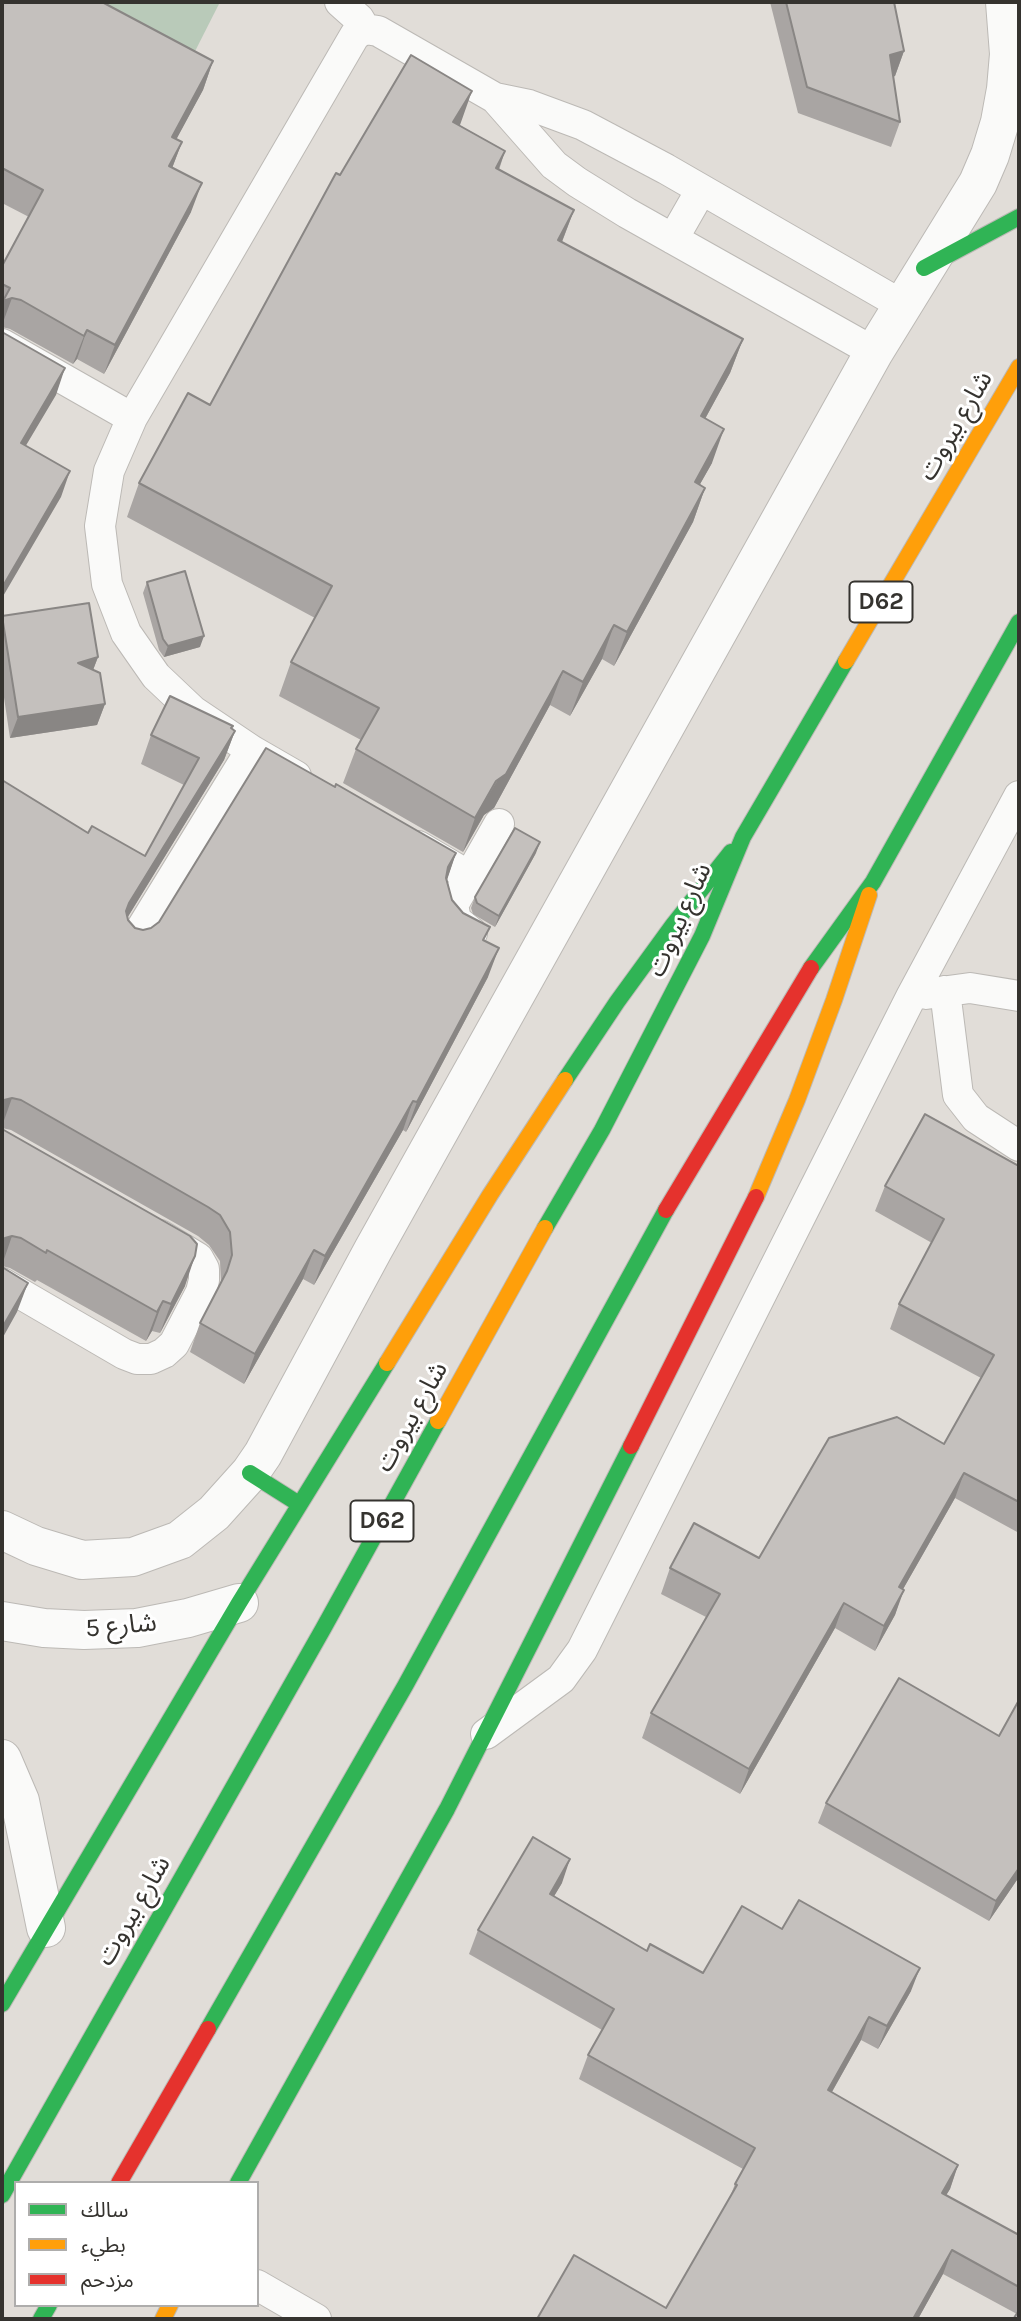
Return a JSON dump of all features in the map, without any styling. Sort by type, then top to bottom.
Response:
[{"type":"main road","points":[[924,268],[1019,217]]},
{"type":"main road","name":"شارع بيروت","points":[[2,2004],[239,1602],[490,1195],[657,947],[743,837],[1019,367]]},
{"type":"main road","points":[[120,2181],[405,1686],[680,1184],[801,983],[873,882],[1019,622]]},
{"type":"main road","name":"شارع بيروت","points":[[2,2195],[323,1629],[543,1231],[603,1130],[702,936],[743,837]]},
{"type":"main road","points":[[239,2181],[447,1809],[751,1208],[797,1100],[873,882]]},
{"type":"main road","points":[[250,1473],[299,1504]]},
{"type":"street","points":[[2,1530],[36,1546],[82,1560],[133,1557],[180,1540],[214,1513],[250,1473],[276,1431],[373,1250],[874,352],[978,183],[1000,122],[1006,89],[1009,54],[1005,2]]},
{"type":"street","name":"شارع 5","points":[[2,1621],[44,1628],[137,1628],[188,1618],[239,1602]]},
{"type":"street","points":[[2,1759],[20,1801],[46,1928]]},
{"type":"lane","points":[[340,2],[359,19],[365,29]]},
{"type":"lane","points":[[320,789],[251,750],[193,711],[156,676],[126,633],[107,584],[100,526],[109,471],[132,418],[355,35],[365,29],[378,31],[495,98],[528,105],[583,125],[902,305]]},
{"type":"lane","points":[[495,98],[554,165],[577,182],[874,352]]},
{"type":"lane","points":[[673,239],[701,190]]},
{"type":"lane","points":[[2,344],[132,418]]},
{"type":"lane","points":[[134,942],[251,750]]},
{"type":"lane","points":[[483,1736],[561,1679],[582,1650],[912,995],[1019,796]]},
{"type":"lane","points":[[484,940],[461,927],[453,913],[453,905],[499,824]]},
{"type":"lane","points":[[389,829],[469,876]]},
{"type":"lane","points":[[912,995],[970,988],[1019,996]]},
{"type":"lane","points":[[945,991],[958,1094],[976,1118],[1019,1146]]},
{"type":"lane","points":[[2,1283],[124,1354],[137,1359],[151,1359],[164,1353],[174,1343],[201,1292],[204,1269],[198,1258],[189,1251],[142,1225]]},
{"type":"lane","points":[[259,2286],[316,2319]]},
{"type":"green space","points":[[67,2],[220,2],[185,71]]},
{"type":"building","points":[[2,2],[102,2],[213,61],[172,137],[182,142],[169,166],[202,183],[115,345],[87,330],[84,336],[21,300],[12,298],[3,301],[10,288],[2,284],[2,266],[43,190],[2,168]]},
{"type":"building","points":[[786,2],[894,2],[904,51],[890,55],[900,122],[807,87]]},
{"type":"building","points":[[411,55],[472,91],[453,122],[505,151],[496,168],[574,210],[558,240],[743,339],[701,416],[724,429],[695,482],[705,488],[627,632],[614,625],[583,682],[563,671],[506,774],[496,781],[475,818],[356,749],[379,708],[291,662],[332,586],[139,483],[188,393],[210,405],[336,173],[340,175]]},
{"type":"building","points":[[2,332],[65,368],[21,443],[70,471],[3,586],[2,585]]},
{"type":"building","points":[[185,571],[204,636],[168,646],[163,639],[147,582]]},
{"type":"building","points":[[89,603],[98,657],[78,663],[100,673],[105,704],[18,717],[2,616]]},
{"type":"building","points":[[170,696],[233,726],[231,728],[235,731],[129,903],[126,911],[128,920],[135,928],[151,928],[159,922],[266,748],[335,787],[336,784],[456,853],[448,867],[446,878],[452,900],[463,913],[490,927],[483,940],[499,948],[417,1102],[413,1101],[325,1256],[314,1250],[255,1354],[200,1323],[227,1271],[232,1255],[230,1232],[220,1215],[21,1100],[12,1098],[2,1103],[2,780],[88,833],[92,826],[145,856],[199,758],[151,735]]},
{"type":"building","points":[[515,828],[540,842],[499,916],[477,903],[475,897]]},
{"type":"building","points":[[925,1114],[1019,1166],[1019,1502],[964,1473],[899,1587],[904,1590],[884,1626],[844,1603],[749,1769],[651,1713],[720,1594],[670,1568],[694,1523],[759,1558],[829,1438],[897,1417],[944,1444],[994,1355],[899,1304],[944,1219],[885,1186]]},
{"type":"building","points":[[2,1129],[190,1236],[197,1244],[195,1256],[171,1304],[163,1301],[157,1312],[21,1238],[12,1236],[2,1241]]},
{"type":"building","points":[[2,1267],[28,1283],[2,1328]]},
{"type":"building","points":[[899,1678],[999,1736],[1019,1700],[1019,1868],[996,1901],[826,1803]]},
{"type":"building","points":[[533,1837],[570,1859],[550,1894],[647,1951],[650,1944],[703,1973],[742,1906],[782,1929],[799,1900],[920,1968],[887,2026],[869,2017],[828,2090],[958,2165],[942,2193],[1019,2235],[1019,2287],[952,2250],[913,2319],[537,2319],[574,2255],[666,2308],[737,2185],[735,2184],[755,2148],[588,2055],[614,2009],[478,1930]]},
{"type":"traffic: fast","points":[[924,268],[1019,217]]},
{"type":"traffic: fast","points":[[811,968],[873,882],[1019,622]]},
{"type":"traffic: fast","points":[[545,1228],[602,1130],[702,936],[743,837],[846,661]]},
{"type":"traffic: fast","points":[[565,1080],[673,925],[731,852]]},
{"type":"traffic: fast","points":[[208,2029],[405,1686],[666,1210]]},
{"type":"traffic: fast","points":[[2,2004],[239,1603],[387,1363]]},
{"type":"traffic: fast","points":[[2,2195],[438,1421]]},
{"type":"traffic: fast","points":[[239,2181],[447,1809],[631,1446]]},
{"type":"traffic: fast","points":[[250,1473],[299,1504]]},
{"type":"traffic: fast","points":[[41,2319],[48,2307]]},
{"type":"traffic: slow","points":[[846,661],[1019,367]]},
{"type":"traffic: slow","points":[[756,1197],[797,1100],[869,895]]},
{"type":"traffic: slow","points":[[387,1363],[490,1195],[565,1080]]},
{"type":"traffic: slow","points":[[438,1421],[545,1228]]},
{"type":"traffic: slow","points":[[163,2319],[169,2307]]},
{"type":"traffic: jam","points":[[666,1210],[811,968]]},
{"type":"traffic: jam","points":[[631,1446],[756,1197]]},
{"type":"traffic: jam","points":[[120,2181],[208,2029]]}]
